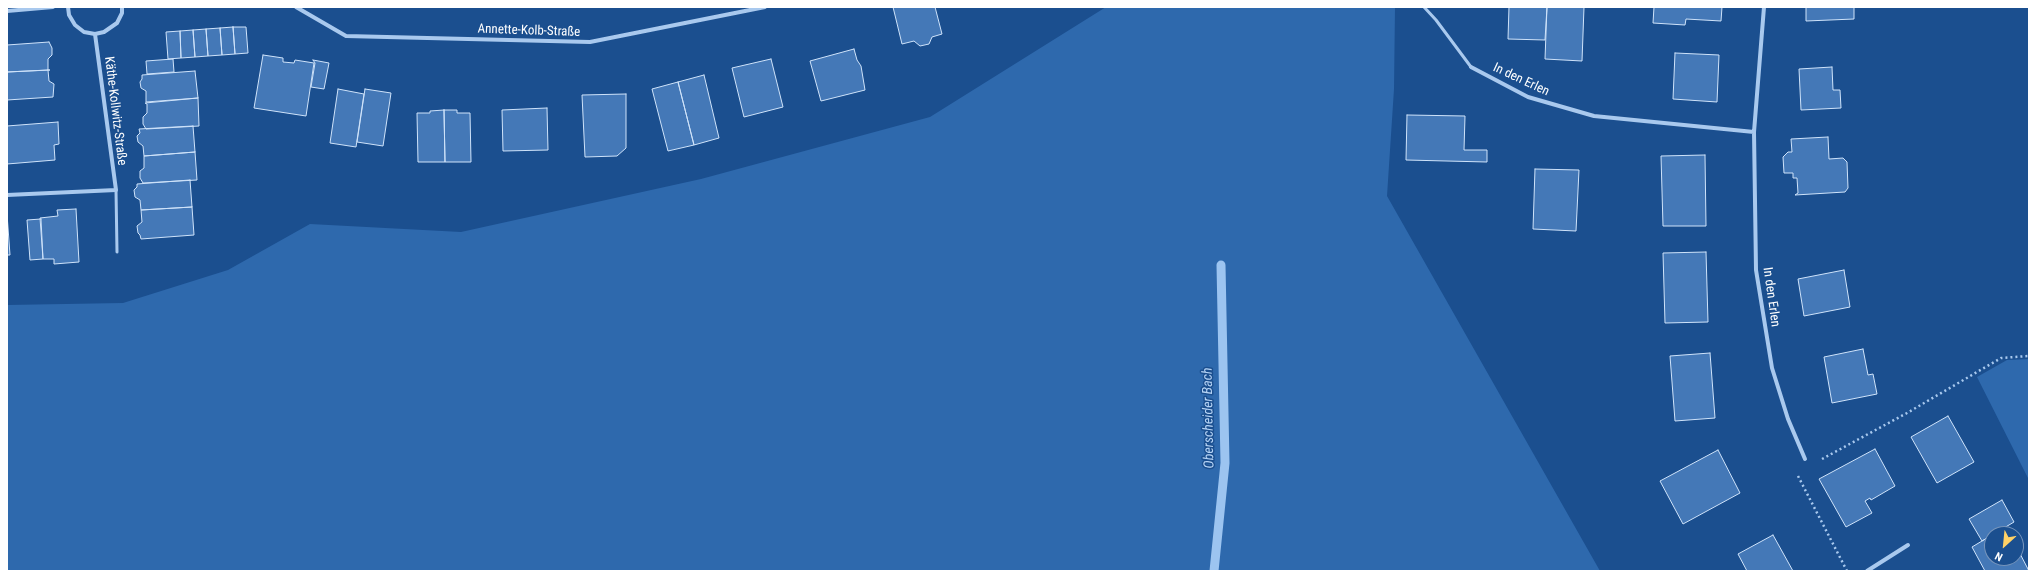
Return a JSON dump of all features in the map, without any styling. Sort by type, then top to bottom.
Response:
[{"type":"street","points":[[7,11],[53,7]]},
{"type":"street","points":[[68,7],[69,15],[75,25],[84,32],[95,34],[104,32],[117,23],[122,12],[122,7]]},
{"type":"street","name":"Annette-Kolb-Straße","points":[[296,7],[346,36],[590,42],[765,7]]},
{"type":"street","name":"In den Erlen","points":[[1764,7],[1754,132],[1754,228],[1756,270],[1772,368],[1788,419],[1805,459]]},
{"type":"street","name":"Käthe-Kollwitz-Straße","points":[[95,34],[116,190]]},
{"type":"street","name":"In den Erlen","points":[[1471,67],[1528,97],[1594,116],[1754,132]]},
{"type":"street","points":[[7,195],[116,190]]},
{"type":"street","points":[[1867,571],[1908,546]]},
{"type":"lane","points":[[1424,7],[1436,20],[1471,67]]},
{"type":"lane","points":[[116,190],[117,252]]},
{"type":"path","points":[[1847,571],[1796,473],[1907,413],[2001,358],[2029,356]]},
{"type":"path","points":[[1805,459],[1809,466]]},
{"type":"shaded area","points":[[1106,7],[1395,7],[1394,89],[1387,196],[1600,571],[7,571],[7,305],[123,303],[228,270],[310,224],[461,232],[701,179],[930,117]]},
{"type":"shaded area","points":[[2029,359],[2029,480],[1977,377],[2007,360]]},
{"type":"building","points":[[893,7],[935,7],[942,34],[932,37],[929,44],[920,46],[914,41],[902,44]]},
{"type":"building","points":[[1509,7],[1547,7],[1545,40],[1508,39]]},
{"type":"building","points":[[1547,7],[1584,7],[1582,61],[1545,59]]},
{"type":"building","points":[[1654,7],[1722,7],[1721,21],[1686,19],[1685,25],[1653,23]]},
{"type":"building","points":[[1806,7],[1854,7],[1854,19],[1806,21]]},
{"type":"building","points":[[233,27],[235,54],[222,55],[220,28]]},
{"type":"building","points":[[233,27],[246,27],[248,53],[235,54]]},
{"type":"building","points":[[220,28],[222,55],[208,56],[206,29]]},
{"type":"building","points":[[206,29],[208,56],[195,57],[193,30]]},
{"type":"building","points":[[193,30],[195,57],[181,58],[180,31]]},
{"type":"building","points":[[180,31],[181,58],[168,59],[166,32]]},
{"type":"building","points":[[49,42],[52,48],[52,55],[48,59],[48,70],[7,72],[7,45]]},
{"type":"building","points":[[854,49],[857,60],[861,66],[865,90],[821,101],[810,61]]},
{"type":"building","points":[[1675,53],[1719,55],[1717,102],[1673,99]]},
{"type":"building","points":[[263,55],[283,58],[283,62],[294,63],[295,60],[314,63],[306,116],[254,108]]},
{"type":"building","points":[[173,59],[174,72],[147,74],[146,61]]},
{"type":"building","points":[[771,59],[783,107],[744,117],[732,68]]},
{"type":"building","points":[[313,60],[329,63],[324,89],[311,87],[315,63]]},
{"type":"building","points":[[1832,67],[1833,90],[1840,90],[1841,108],[1801,110],[1799,69]]},
{"type":"building","points":[[48,70],[49,81],[54,84],[53,97],[7,100],[7,72]]},
{"type":"building","points":[[195,71],[198,98],[146,102],[146,91],[141,88],[140,82],[142,75]]},
{"type":"building","points":[[704,75],[719,138],[694,145],[678,82]]},
{"type":"building","points":[[678,82],[694,145],[668,151],[652,89]]},
{"type":"building","points":[[338,89],[364,94],[356,147],[330,143]]},
{"type":"building","points":[[365,89],[391,93],[383,146],[357,142]]},
{"type":"building","points":[[626,94],[626,148],[617,156],[585,157],[582,95]]},
{"type":"building","points":[[198,98],[199,126],[146,129],[143,124],[143,117],[147,113],[147,104],[145,103]]},
{"type":"building","points":[[547,108],[548,150],[503,151],[502,110]]},
{"type":"building","points":[[444,110],[445,162],[418,162],[417,113],[430,113],[430,111]]},
{"type":"building","points":[[444,110],[457,110],[457,113],[470,113],[471,162],[445,162]]},
{"type":"building","points":[[1407,115],[1465,116],[1464,150],[1487,150],[1487,162],[1406,160]]},
{"type":"building","points":[[58,122],[59,144],[54,145],[55,160],[7,164],[7,126]]},
{"type":"building","points":[[193,126],[195,152],[144,156],[143,146],[138,142],[137,136],[140,133],[139,129]]},
{"type":"building","points":[[1828,137],[1829,159],[1843,158],[1847,162],[1848,188],[1845,192],[1795,195],[1798,193],[1797,178],[1793,178],[1793,173],[1784,173],[1783,157],[1788,152],[1792,152],[1791,139]]},
{"type":"building","points":[[195,152],[197,180],[143,183],[140,178],[140,171],[144,168],[144,156]]},
{"type":"building","points":[[1705,155],[1706,226],[1663,226],[1661,156]]},
{"type":"building","points":[[1535,169],[1579,170],[1576,231],[1533,229]]},
{"type":"building","points":[[190,180],[192,207],[141,210],[140,200],[135,197],[134,190],[137,187],[137,184]]},
{"type":"building","points":[[192,207],[194,235],[141,239],[137,226],[142,222],[141,210]]},
{"type":"building","points":[[76,209],[79,262],[54,264],[54,259],[43,259],[40,218],[58,216],[57,210]]},
{"type":"building","points":[[7,214],[10,255],[7,255]]},
{"type":"building","points":[[41,219],[43,259],[30,260],[27,220]]},
{"type":"building","points":[[1706,252],[1708,322],[1665,323],[1663,253]]},
{"type":"building","points":[[1844,270],[1850,307],[1804,316],[1798,279]]},
{"type":"building","points":[[1863,349],[1868,375],[1873,374],[1877,394],[1832,403],[1824,357]]},
{"type":"building","points":[[1710,353],[1715,418],[1675,421],[1670,356]]},
{"type":"building","points":[[1948,416],[1974,462],[1937,483],[1911,437]]},
{"type":"building","points":[[1875,449],[1895,486],[1871,500],[1870,498],[1865,501],[1872,513],[1846,527],[1819,479]]},
{"type":"building","points":[[1718,450],[1740,493],[1683,524],[1660,481]]},
{"type":"building","points":[[2002,500],[2014,522],[2007,526],[1984,526],[1984,540],[1982,541],[1969,519]]},
{"type":"building","points":[[1773,535],[1793,571],[1747,571],[1738,554]]},
{"type":"building","points":[[1984,540],[1984,566],[2024,566],[2024,561],[2029,571],[1985,571],[1972,547]]},
{"type":"waterway","name":"Oberscheider Bach","points":[[1214,571],[1225,463],[1221,265]]}]
